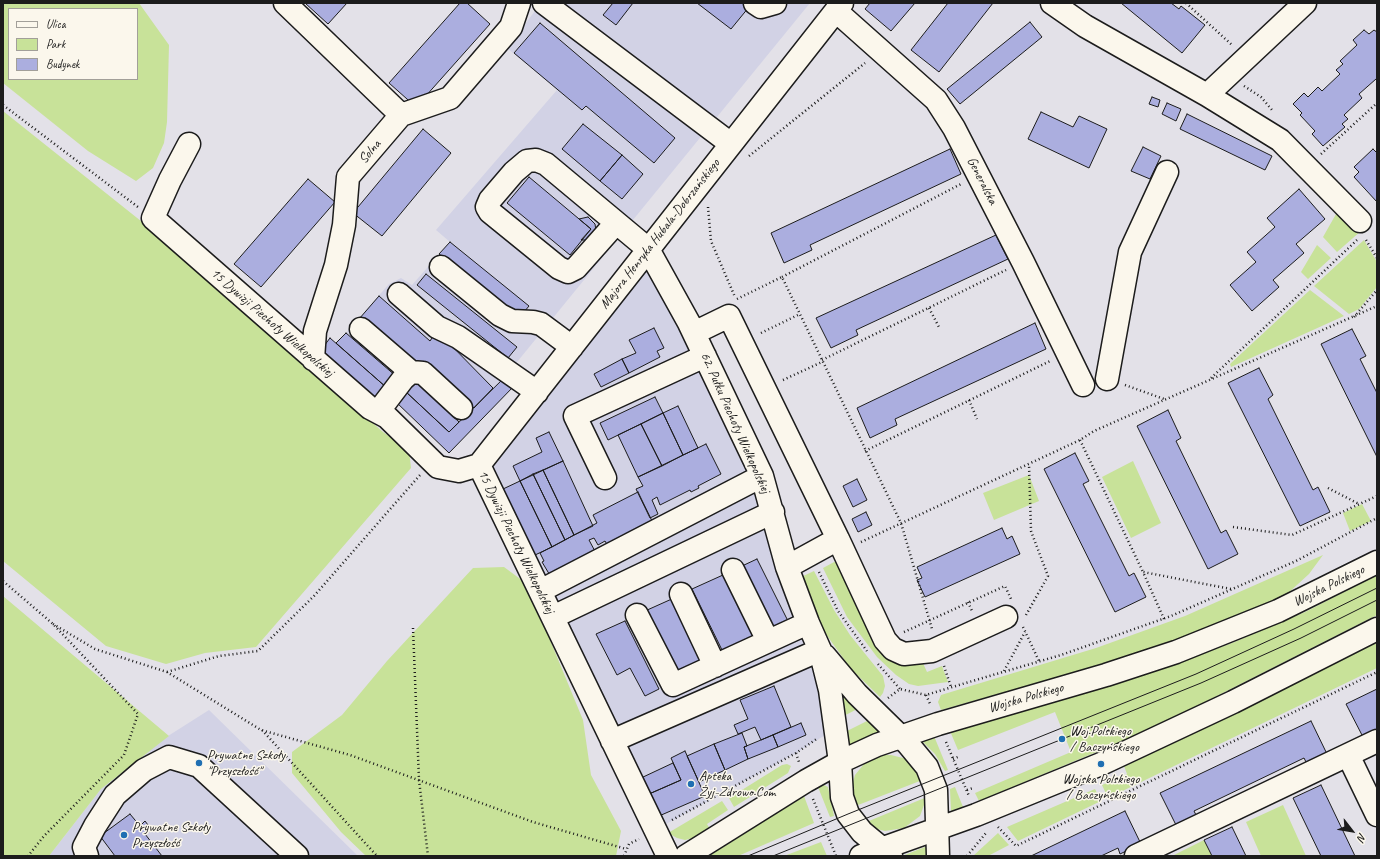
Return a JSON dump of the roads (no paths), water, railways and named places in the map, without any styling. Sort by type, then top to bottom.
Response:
[{"type":"street","points":[[285,3],[401,115],[450,98],[511,27],[518,3]]},
{"type":"street","points":[[544,3],[731,144]]},
{"type":"street","points":[[755,3],[761,7],[775,3]]},
{"type":"street","points":[[1052,3],[1086,26],[1207,95],[1280,140],[1360,231]]},
{"type":"street","points":[[1207,95],[1305,3]]},
{"type":"street","name":"Majora Henryka Hubala-Dobrzańskiego","points":[[479,465],[839,7]]},
{"type":"street","name":"Generalska","points":[[839,7],[880,50],[936,100],[954,128],[1023,262],[1083,385]]},
{"type":"street","name":"Solna","points":[[313,359],[315,331],[337,258],[344,225],[348,177],[401,115]]},
{"type":"street","name":"15 Dywizji Piechoty Wielkopolskiej","points":[[189,144],[152,218],[370,408],[387,417],[438,467],[449,470],[470,469],[479,465],[668,856]]},
{"type":"street","points":[[616,223],[576,268],[568,272],[553,264],[490,212],[487,207],[490,200],[514,172],[527,161],[536,160],[546,164],[648,249]]},
{"type":"street","points":[[1107,379],[1130,252],[1167,172]]},
{"type":"street","name":"62. Pułku Piechoty Wielkopolskiej","points":[[648,249],[694,333],[762,476],[787,567],[820,650]]},
{"type":"street","points":[[441,267],[500,315],[512,321],[541,324],[572,347]]},
{"type":"street","points":[[399,294],[437,327],[458,336],[537,392]]},
{"type":"street","points":[[694,333],[729,316],[841,545],[885,640],[893,649],[904,654],[932,651],[1016,617]]},
{"type":"street","points":[[361,329],[411,372],[423,373],[461,408]]},
{"type":"street","points":[[605,478],[575,416],[705,356]]},
{"type":"street","points":[[378,412],[403,379],[411,372]]},
{"type":"street","points":[[540,591],[762,476]]},
{"type":"street","points":[[553,617],[773,512]]},
{"type":"street","points":[[787,567],[841,545]]},
{"type":"street","name":"Wojska Polskiego","points":[[686,856],[806,781],[840,762],[900,736],[1106,675],[1176,652],[1265,617],[1377,562]]},
{"type":"street","points":[[733,570],[768,641]]},
{"type":"street","points":[[681,594],[715,666]]},
{"type":"street","points":[[637,615],[673,686],[808,623]]},
{"type":"street","points":[[861,856],[886,852],[936,830],[980,824],[1038,790],[1148,743],[1377,629]]},
{"type":"street","points":[[612,741],[820,650]]},
{"type":"street","points":[[820,650],[844,680],[920,756],[933,780],[936,790],[936,830],[938,856]]},
{"type":"street","points":[[820,650],[830,690],[840,762],[842,797],[848,814],[862,832],[886,852]]},
{"type":"street","points":[[1136,856],[1377,741]]},
{"type":"street","points":[[1348,755],[1377,815]]},
{"type":"street","points":[[87,856],[84,848],[95,826],[115,796],[144,770],[169,757],[199,766],[297,856]]},
{"type":"tram line","points":[[748,856],[848,814],[1196,674],[1294,629],[1377,588]]},
{"type":"tram line","points":[[773,856],[1201,683],[1301,638],[1377,600]]},
{"type":"place","name":"Woj.Polskiego / Baczyńskiego","points":[[1062,739]]},
{"type":"place","name":"Prywatne Szkoły \"Przyszłość\"","points":[[199,763]]},
{"type":"place","name":"Wojska Polskiego / Baczyńskiego","points":[[1101,764]]},
{"type":"place","name":"Apteka Żyj-Zdrowo.Com","points":[[691,784]]},
{"type":"place","name":"Prywatne Szkoły Przyszłość","points":[[124,835]]}]
